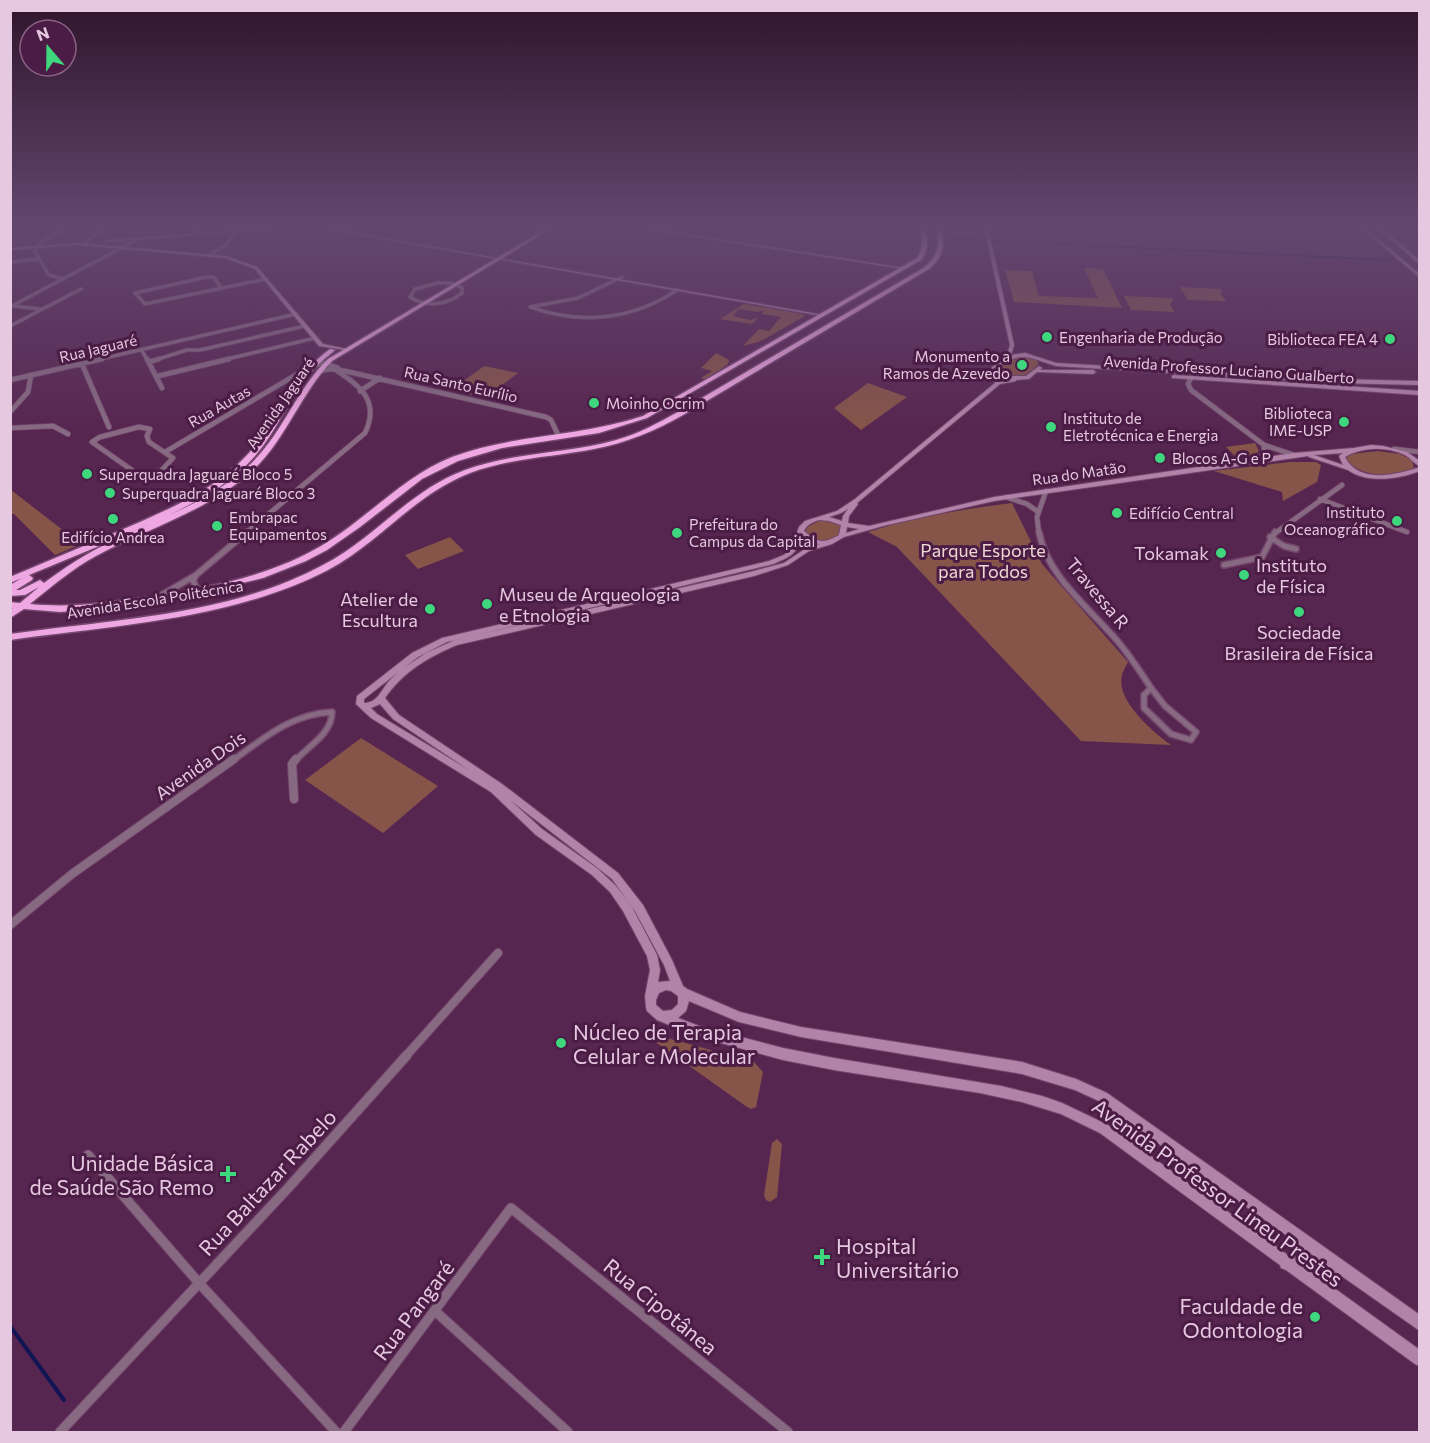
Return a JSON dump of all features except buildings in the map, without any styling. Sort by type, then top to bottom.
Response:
[{"type":"highway","name":"Avenida Jaguaré","points":[[10,580],[162,514],[223,480],[246,461],[260,445],[311,366],[335,348],[427,294]]},
{"type":"highway","name":"Avenida Jaguaré","points":[[10,615],[60,575],[92,554],[194,507],[248,471],[279,436],[326,363],[345,349],[438,294]]},
{"type":"highway","name":"Avenida Escola Politécnica","points":[[10,605],[80,608],[199,592],[246,581],[318,552],[412,481],[443,464],[484,450],[609,429],[639,419],[858,294]]},
{"type":"highway","name":"Avenida Escola Politécnica","points":[[10,637],[197,609],[267,593],[338,561],[417,499],[455,476],[485,465],[618,442],[662,424],[882,294]]},
{"type":"highway","points":[[825,314],[839,314],[856,309]]},
{"type":"highway","points":[[321,345],[324,355]]},
{"type":"highway","points":[[732,367],[741,368],[748,373]]},
{"type":"highway","points":[[559,437],[565,444],[575,446],[618,442]]},
{"type":"highway","points":[[59,559],[56,565],[18,584],[11,593],[31,590],[68,563],[92,554]]},
{"type":"street","points":[[13,305],[34,294]]},
{"type":"street","points":[[10,326],[69,294]]},
{"type":"street","points":[[136,294],[145,304],[191,294]]},
{"type":"street","points":[[279,294],[321,345],[345,349]]},
{"type":"street","points":[[410,294],[416,301],[424,303],[442,302],[460,294]]},
{"type":"street","points":[[584,294],[530,307],[583,319],[620,315],[653,306],[670,294]]},
{"type":"street","points":[[707,294],[719,296]]},
{"type":"street","points":[[710,294],[825,314]]},
{"type":"street","points":[[1002,294],[1012,345],[1008,357]]},
{"type":"street","points":[[13,305],[42,309]]},
{"type":"street","name":"Rua Jaguaré","points":[[10,380],[296,314]]},
{"type":"street","points":[[30,316],[35,318]]},
{"type":"street","points":[[149,362],[180,351],[200,350],[305,326]]},
{"type":"street","points":[[158,376],[315,338]]},
{"type":"street","name":"Avenida Professor Luciano Gualberto","points":[[1012,345],[1016,350],[1043,360],[1088,366],[1362,382],[1419,383]]},
{"type":"street","points":[[142,350],[158,376],[162,388]]},
{"type":"street","points":[[998,383],[995,367],[1008,357],[1028,354]]},
{"type":"street","points":[[363,706],[374,705],[395,680],[428,654],[440,648],[771,563],[791,553],[801,538],[800,531],[805,524],[839,512],[857,500],[998,383],[1027,378],[1037,371],[1043,360]]},
{"type":"street","points":[[311,366],[326,363]]},
{"type":"street","name":"Rua Santo Eurílio","points":[[326,363],[345,371]]},
{"type":"street","points":[[82,364],[109,427]]},
{"type":"street","name":"Rua Autas","points":[[165,452],[311,366]]},
{"type":"street","points":[[154,599],[196,575],[365,433],[373,418],[373,408],[360,391],[336,370]]},
{"type":"street","name":"Avenida Professor Luciano Gualberto","points":[[1037,371],[1058,370],[1419,393]]},
{"type":"street","name":"Rua Santo Eurílio","points":[[319,371],[345,371],[381,378],[546,417],[551,420],[559,437]]},
{"type":"street","points":[[349,380],[356,373]]},
{"type":"street","points":[[996,374],[1014,380]]},
{"type":"street","points":[[10,411],[28,392],[31,375]]},
{"type":"street","points":[[360,391],[381,378]]},
{"type":"street","points":[[1191,378],[1188,384],[1191,390],[1264,445],[1295,454]]},
{"type":"street","points":[[286,381],[298,379],[301,381]]},
{"type":"street","points":[[1348,381],[1355,386],[1350,388]]},
{"type":"street","points":[[1362,382],[1363,386],[1373,390]]},
{"type":"street","points":[[10,428],[53,426],[68,434]]},
{"type":"street","points":[[146,428],[150,429],[147,436],[149,442],[165,452],[173,458],[170,464],[156,474],[141,478],[92,442],[100,437],[131,429],[146,428]]},
{"type":"street","points":[[1257,460],[1264,453],[1264,445]]},
{"type":"street","points":[[1394,449],[1419,453]]},
{"type":"street","points":[[1394,449],[1412,457],[1419,465]]},
{"type":"street","name":"Rua do Matão","points":[[587,610],[775,568],[792,561],[807,550],[867,527],[1006,497],[1295,454],[1394,449]]},
{"type":"street","points":[[1348,468],[1342,456],[1357,450]]},
{"type":"street","points":[[1412,457],[1419,453]]},
{"type":"street","name":"Rua do Matão","points":[[1295,454],[1318,457],[1362,475],[1385,476],[1419,465]]},
{"type":"street","points":[[1224,565],[1262,556],[1266,552],[1270,537],[1342,485]]},
{"type":"street","points":[[1006,497],[1027,504],[1037,511],[1046,491]]},
{"type":"street","points":[[1320,499],[1407,532]]},
{"type":"street","points":[[842,536],[846,516],[857,500]]},
{"type":"street","name":"Travessa R","points":[[1037,511],[1037,523],[1045,552],[1065,581],[1121,644],[1152,687],[1161,701],[1196,732],[1191,740],[1174,736],[1144,708],[1142,701],[1144,695],[1152,687]]},
{"type":"street","points":[[821,518],[834,519],[844,524]]},
{"type":"street","name":"Rua do Matão","points":[[844,524],[867,527]]},
{"type":"street","points":[[800,531],[813,542],[830,543]]},
{"type":"street","points":[[1270,537],[1284,546],[1296,549]]},
{"type":"street","points":[[196,575],[193,581],[199,592]]},
{"type":"street","points":[[365,694],[376,692],[396,717],[499,786],[615,876],[639,908],[668,963],[684,1004],[677,1014],[666,1017],[653,1011],[650,1003],[655,970],[652,955],[641,932],[613,889],[595,872],[539,832],[494,790],[374,716],[359,702],[365,694],[415,655],[437,643],[587,610]]},
{"type":"street","name":"Avenida Dois","points":[[10,925],[72,874],[278,728],[311,713],[332,712],[333,721],[327,730],[292,764],[294,799]]},
{"type":"street","name":"Rua Baltazar Rabelo","points":[[60,1432],[289,1187],[498,953]]},
{"type":"street","points":[[650,996],[660,986],[669,984],[680,990]]},
{"type":"street","name":"Avenida Professor Lineu Prestes","points":[[680,990],[740,1017],[788,1029],[1022,1068],[1076,1085],[1102,1097],[1419,1324]]},
{"type":"street","name":"Avenida Professor Lineu Prestes","points":[[666,1017],[679,1026],[821,1062],[1003,1091],[1053,1104],[1104,1129],[1419,1359]]},
{"type":"street","points":[[88,1155],[199,1282],[336,1432]]},
{"type":"street","name":"Rua Pangaré","points":[[344,1432],[511,1208]]},
{"type":"street","name":"Rua Cipotânea","points":[[511,1208],[788,1432]]},
{"type":"street","points":[[1286,1263],[1296,1261],[1300,1254],[1296,1237]]},
{"type":"street","points":[[1333,1298],[1322,1283],[1323,1272],[1329,1268],[1344,1272]]},
{"type":"street","points":[[435,1311],[568,1432]]},
{"type":"green space","points":[[1012,294],[1038,294],[1098,298],[1096,294],[1115,294],[1122,308],[1014,302]]},
{"type":"green space","points":[[1185,294],[1221,294],[1226,301],[1188,300]]},
{"type":"green space","points":[[1124,296],[1172,298],[1170,304],[1174,312],[1131,310]]},
{"type":"green space","points":[[744,304],[805,316],[761,341],[743,346],[759,329],[769,331],[781,317],[762,314],[764,310],[758,312],[739,309],[733,316],[750,320],[758,318],[752,324],[720,319]]},
{"type":"green space","points":[[716,353],[729,360],[728,364],[706,380],[701,378],[712,371],[701,368]]},
{"type":"green space","points":[[1019,355],[1038,359],[1038,365],[1029,372],[1014,378],[1004,376],[999,372],[998,368]]},
{"type":"green space","points":[[484,366],[518,373],[485,398],[451,390]]},
{"type":"green space","points":[[868,383],[907,397],[861,430],[834,408]]},
{"type":"green space","points":[[1255,443],[1259,451],[1251,457],[1238,459],[1226,447]]},
{"type":"green space","points":[[1378,451],[1400,454],[1412,460],[1414,468],[1398,474],[1379,475],[1361,470],[1346,461],[1346,457],[1351,454]]},
{"type":"green space","points":[[1290,462],[1316,462],[1321,465],[1317,482],[1283,501],[1282,492],[1214,471]]},
{"type":"green space","points":[[11,490],[81,544],[55,555],[14,514],[11,514]]},
{"type":"green space","name":"Parque Esporte para Todos","points":[[1012,503],[1042,564],[1128,662],[1122,675],[1121,685],[1130,705],[1155,733],[1171,745],[1081,741],[897,547],[868,532],[939,514]]},
{"type":"green space","points":[[827,520],[842,526],[840,535],[822,540],[805,534],[807,527]]},
{"type":"green space","points":[[450,537],[464,551],[418,569],[405,555]]},
{"type":"green space","points":[[361,738],[438,786],[383,833],[305,780]]},
{"type":"green space","points":[[660,1036],[754,1062],[763,1072],[756,1107],[751,1109],[747,1107],[657,1043]]},
{"type":"green space","points":[[777,1139],[782,1144],[777,1197],[770,1202],[764,1195],[772,1143]]},
{"type":"waterway","points":[[10,1326],[64,1400]]},
{"type":"place","name":"Engenharia de Produção","points":[[1047,337]]},
{"type":"place","name":"Biblioteca FEA 4","points":[[1390,339]]},
{"type":"place","name":"Monumento a Ramos de Azevedo","points":[[1022,365]]},
{"type":"place","name":"Moinho Ocrim","points":[[594,403]]},
{"type":"place","name":"Biblioteca IME-USP","points":[[1344,422]]},
{"type":"place","name":"Instituto de Eletrotécnica e Energia","points":[[1051,427]]},
{"type":"place","name":"Blocos A-G e P","points":[[1160,458]]},
{"type":"place","name":"Superquadra Jaguaré Bloco 5","points":[[87,474]]},
{"type":"place","name":"Superquadra Jaguaré Bloco 3","points":[[110,493]]},
{"type":"place","name":"Edifício Central","points":[[1117,513]]},
{"type":"place","name":"Edifício Andrea","points":[[113,519]]},
{"type":"place","name":"Instituto Oceanográfico","points":[[1397,521]]},
{"type":"place","name":"Embrapac Equipamentos","points":[[217,526]]},
{"type":"place","name":"Prefeitura do Campus da Capital","points":[[677,533]]},
{"type":"place","name":"Tokamak","points":[[1221,553]]},
{"type":"place","name":"Instituto de Física","points":[[1244,575]]},
{"type":"place","name":"Museu de Arqueologia e Etnologia","points":[[487,604]]},
{"type":"place","name":"Atelier de Escultura","points":[[430,609]]},
{"type":"place","name":"Sociedade Brasileira de Física","points":[[1299,612]]},
{"type":"place","name":"Núcleo de Terapia Celular e Molecular","points":[[561,1043]]},
{"type":"place","name":"Unidade Básica de Saúde São Remo","points":[[228,1174]]},
{"type":"place","name":"Hospital Universitário","points":[[822,1257]]},
{"type":"place","name":"Faculdade de Odontologia","points":[[1315,1317]]}]
